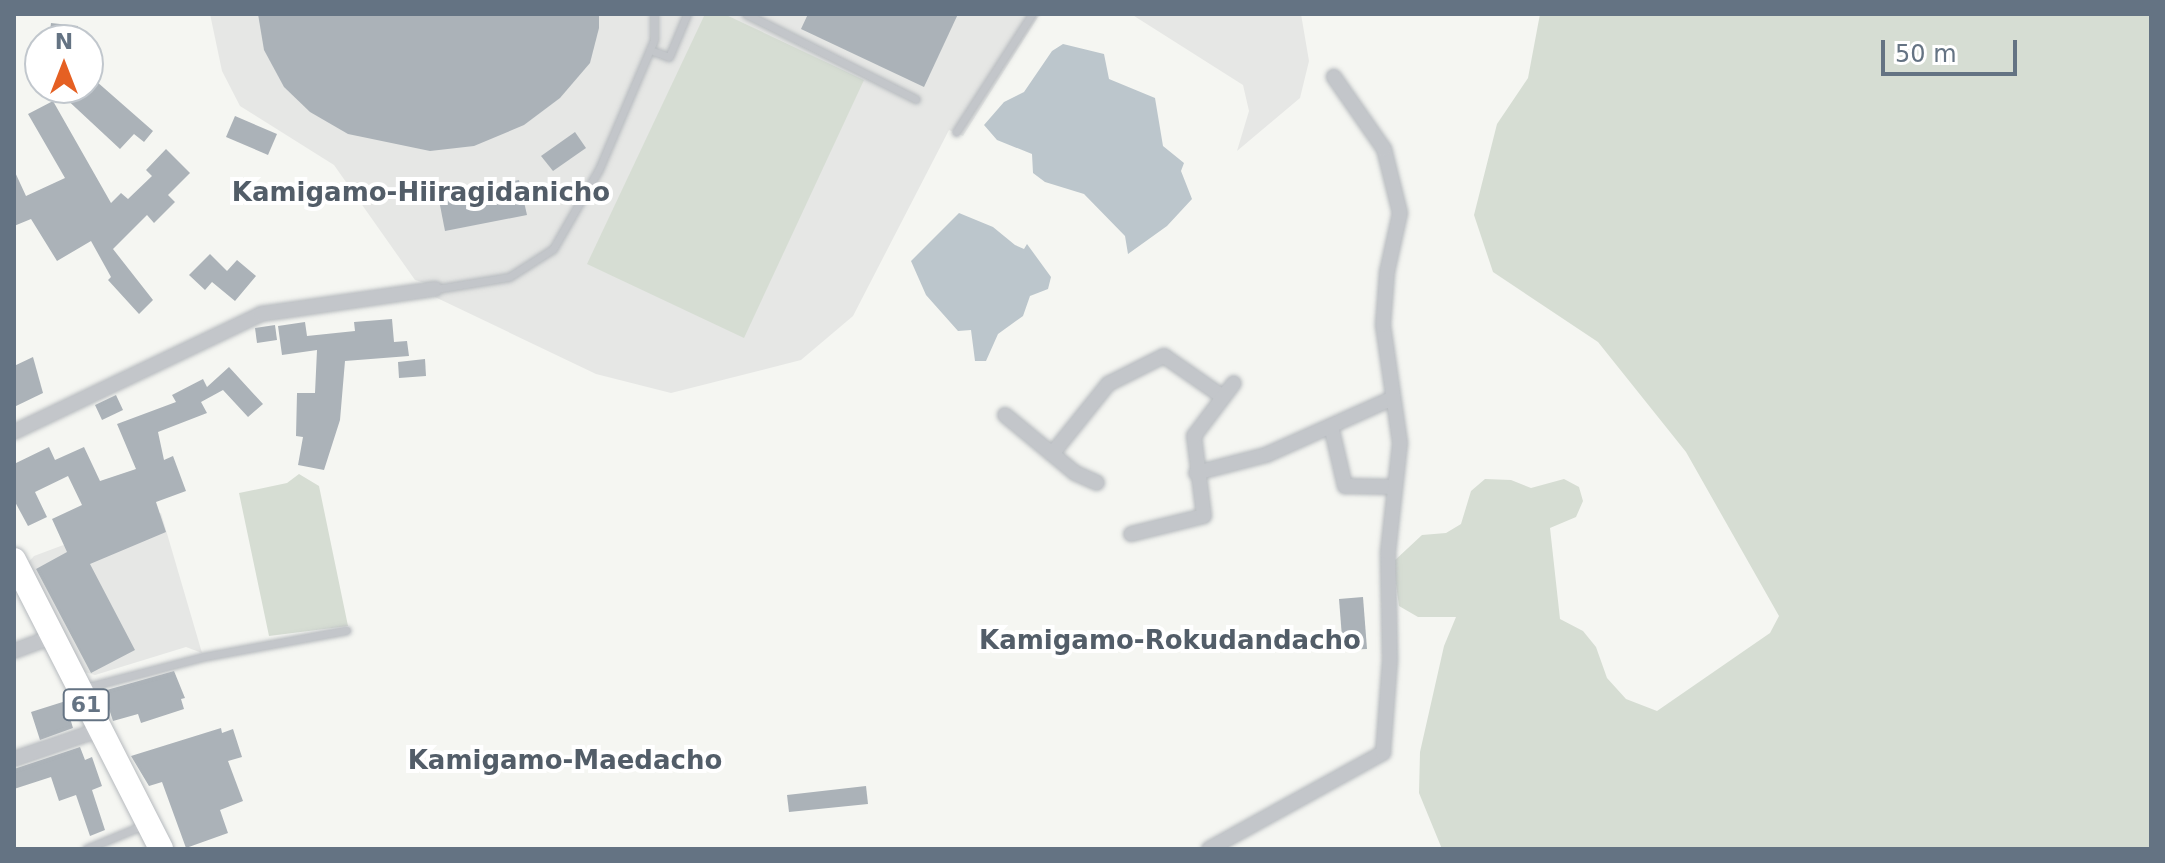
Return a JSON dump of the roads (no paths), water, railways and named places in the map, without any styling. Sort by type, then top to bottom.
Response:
[{"type":"main road","name":"61","points":[[14,560],[161,849]]},
{"type":"street","points":[[1209,849],[1383,753],[1390,660],[1388,552],[1400,443],[1383,325],[1387,272],[1400,213],[1396,187],[1384,149],[1334,77]]},
{"type":"street","points":[[14,432],[261,314],[435,289]]},
{"type":"street","points":[[1052,454],[1108,384],[1164,356],[1223,397]]},
{"type":"street","points":[[1131,534],[1204,516],[1196,473],[1194,436],[1234,383]]},
{"type":"street","points":[[1196,473],[1266,455],[1393,398]]},
{"type":"street","points":[[1005,415],[1052,454],[1097,483]]},
{"type":"street","points":[[1331,426],[1345,486],[1395,487]]},
{"type":"street","points":[[14,651],[52,637]]},
{"type":"street","points":[[14,759],[99,730]]},
{"type":"lane","points":[[435,289],[509,277],[553,249],[599,169],[650,50],[654,14]]},
{"type":"lane","points":[[650,50],[669,57],[687,14]]},
{"type":"lane","points":[[746,14],[916,99]]},
{"type":"lane","points":[[956,132],[1032,14]]},
{"type":"lane","points":[[78,690],[202,657],[347,630]]},
{"type":"lane","points":[[86,849],[148,823]]},
{"type":"district","name":"Kamigamo-Hiiragidanicho","points":[[421,193]]},
{"type":"district","name":"Kamigamo-Rokudandacho","points":[[1170,641]]},
{"type":"district","name":"Kamigamo-Maedacho","points":[[565,761]]}]
